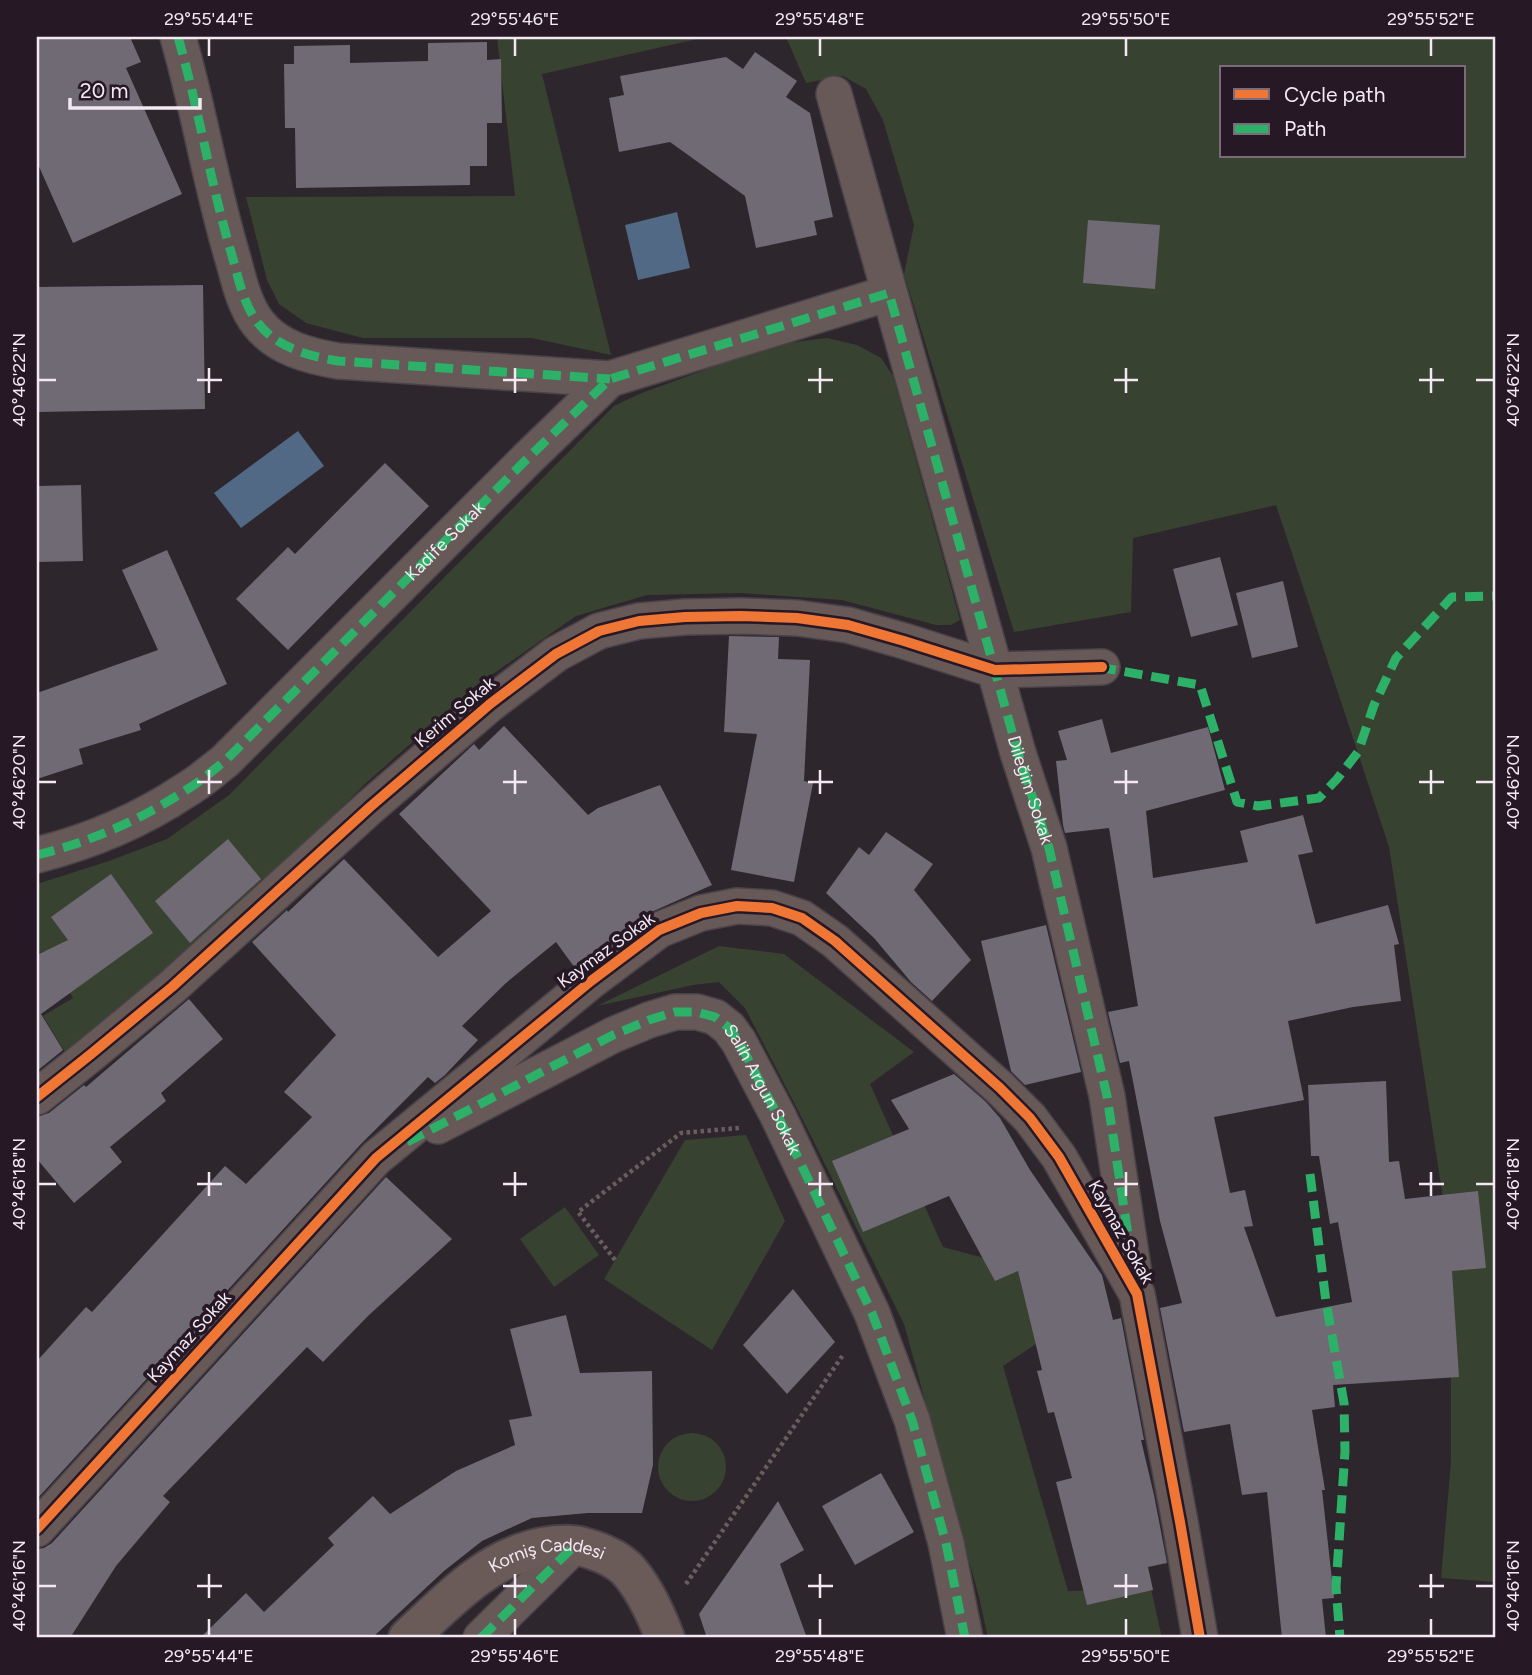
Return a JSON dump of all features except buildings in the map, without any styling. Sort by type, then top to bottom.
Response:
[{"type":"main road","name":"Korniş Caddesi","points":[[408,1638],[478,1577],[511,1557],[544,1545],[575,1545],[607,1554],[625,1567],[640,1586],[662,1630]]},
{"type":"street","points":[[178,37],[227,239],[246,303],[258,324],[283,345],[311,356],[338,361],[610,379]]},
{"type":"street","name":"Dileğim Sokak","points":[[834,94],[1018,753],[1049,848],[1107,1096],[1137,1294]]},
{"type":"street","name":"Kadife Sokak","points":[[37,855],[62,849],[112,830],[148,812],[186,790],[225,761],[610,379],[889,293]]},
{"type":"street","name":"Kerim Sokak","points":[[37,1097],[172,987],[370,807],[490,704],[556,654],[599,631],[639,621],[685,617],[797,618],[848,625],[995,670],[1102,667]]},
{"type":"street","name":"Kaymaz Sokak","points":[[37,1529],[376,1158],[591,981],[659,930],[701,912],[737,906],[772,908],[802,918],[835,941],[1000,1088],[1030,1118],[1059,1157],[1137,1294],[1200,1638]]},
{"type":"street","name":"Salih Argun Sokak","points":[[376,1158],[613,1035],[649,1020],[675,1012],[697,1012],[715,1017],[729,1028],[739,1042],[781,1124],[872,1313],[915,1432],[946,1542],[965,1638]]},
{"type":"street","points":[[481,1638],[575,1545]]},
{"type":"path","points":[[615,1260],[579,1212],[681,1133],[781,1124]]},
{"type":"path","points":[[662,1630],[872,1313]]},
{"type":"green space","points":[[497,37],[706,37],[542,74],[611,355],[532,338],[363,338],[306,323],[279,304],[267,280],[246,197],[515,196]]},
{"type":"green space","points":[[786,37],[1495,37],[1495,1582],[1441,1578],[1451,1462],[1451,1250],[1389,847],[1276,505],[1133,538],[1131,612],[1014,632],[904,274],[914,225],[883,120],[866,89],[843,76],[806,83]]},
{"type":"green space","points":[[827,338],[857,345],[881,358],[893,376],[960,620],[951,625],[936,625],[842,600],[741,593],[647,595],[576,616],[477,685],[366,783],[266,884],[68,1057],[43,1016],[73,998],[45,951],[37,955],[37,884],[167,839],[229,795],[614,406],[639,394],[732,360],[787,343]]},
{"type":"green space","points":[[719,946],[784,954],[914,1052],[870,1084],[943,1247],[1018,1267],[1042,1340],[1003,1366],[1068,1591],[1151,1589],[1162,1638],[988,1638],[904,1324],[745,1008],[719,982],[597,1006]]},
{"type":"green space","points":[[746,1135],[785,1221],[712,1350],[604,1279],[685,1140]]},
{"type":"green space","points":[[565,1207],[599,1255],[554,1287],[520,1239]]},
{"type":"green space","points":[[692,1433],[705,1436],[716,1443],[723,1454],[726,1467],[723,1480],[716,1491],[705,1498],[692,1501],[679,1498],[668,1491],[661,1480],[658,1467],[661,1454],[668,1443],[679,1436]]},
{"type":"water","points":[[677,212],[690,268],[638,280],[625,225]]},
{"type":"water","points":[[298,431],[324,466],[241,528],[214,493]]},
{"type":"marked path","points":[[178,37],[242,293],[253,316],[274,339],[305,353],[338,361],[610,379]]},
{"type":"marked path","points":[[37,855],[76,844],[133,820],[191,787],[225,761],[610,379],[889,293],[1018,753],[1049,848],[1107,1096],[1135,1281]]},
{"type":"marked path","points":[[1098,667],[1200,685],[1237,802],[1258,806],[1319,798],[1358,752],[1374,705],[1396,658],[1452,597],[1495,596]]},
{"type":"marked path","points":[[407,1142],[613,1035],[649,1020],[675,1012],[697,1012],[715,1017],[729,1028],[778,1116],[872,1313],[912,1420],[946,1543],[965,1638]]},
{"type":"marked path","points":[[1310,1174],[1326,1302],[1344,1403],[1345,1451],[1336,1587],[1340,1638]]},
{"type":"marked path","points":[[481,1638],[575,1545]]},
{"type":"cycle path","points":[[37,1097],[172,987],[370,807],[490,704],[556,654],[599,631],[639,621],[685,617],[797,618],[848,625],[995,670],[1102,667]]},
{"type":"cycle path","points":[[37,1529],[376,1158],[591,981],[659,930],[701,913],[737,906],[772,908],[802,918],[835,941],[1000,1088],[1030,1118],[1059,1157],[1137,1294],[1200,1638]]}]
